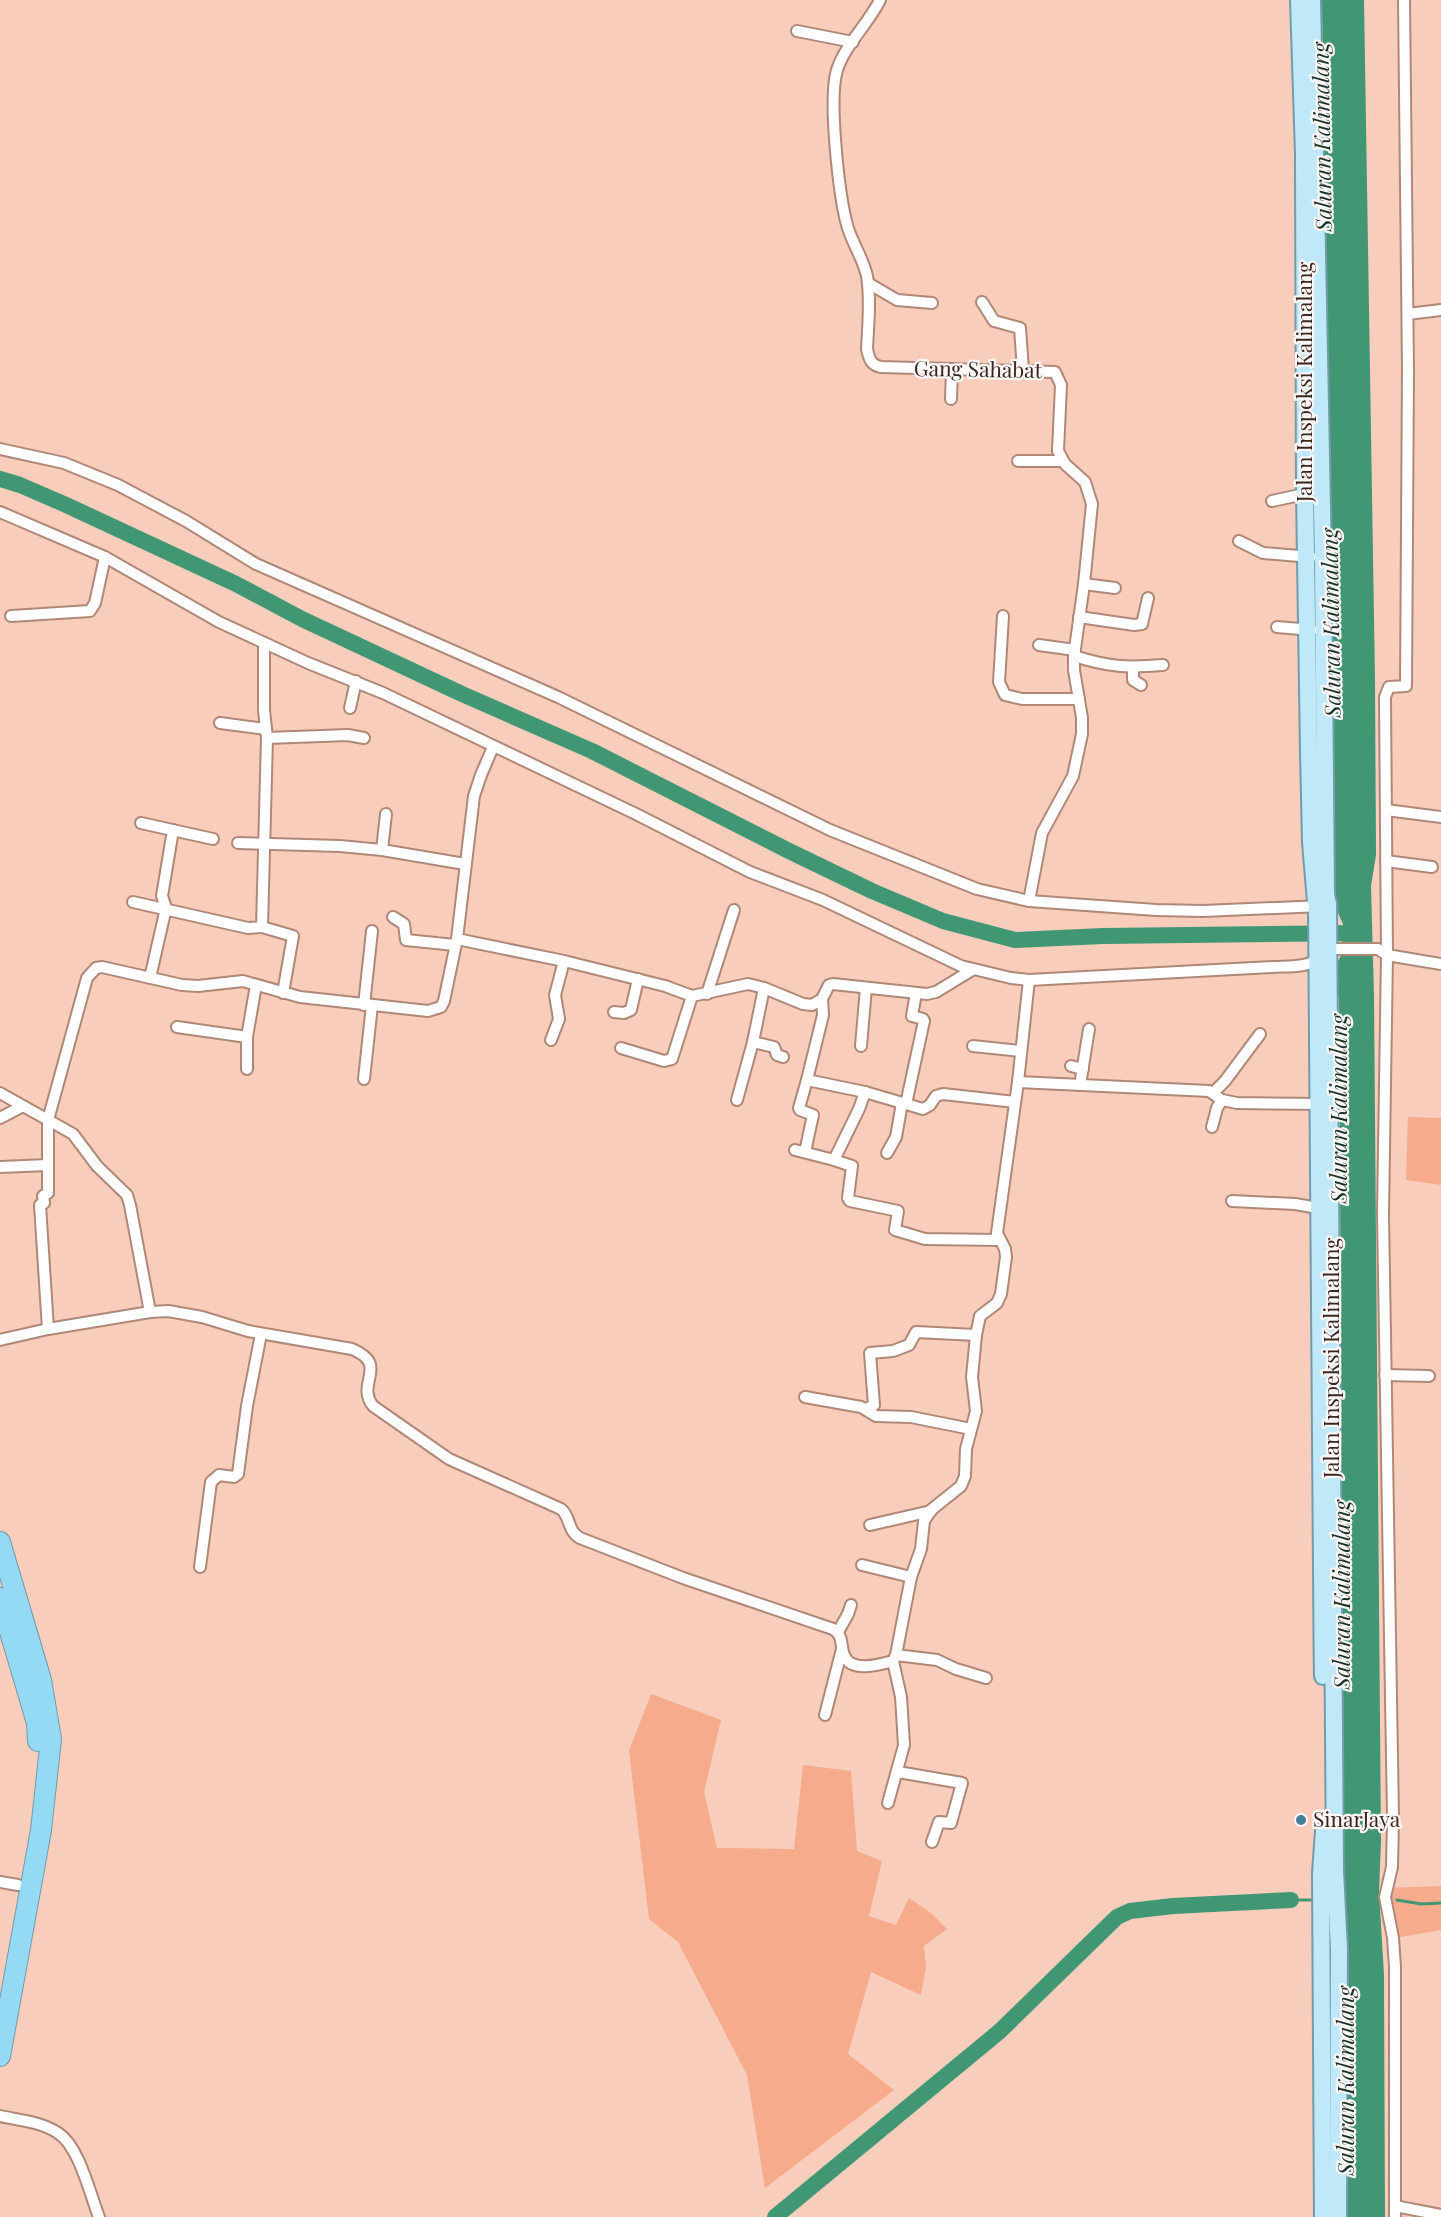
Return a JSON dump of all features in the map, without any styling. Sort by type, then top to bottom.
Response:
[{"type":"highway","points":[[0,1542],[41,1680],[51,1739],[40,1830],[0,2056]]},
{"type":"highway","points":[[0,1598],[37,1723],[38,1754],[29,1827],[9,1883],[0,1986]]},
{"type":"main road","name":"Jalan Inspeksi Kalimalang","points":[[1299,0],[1306,37]]},
{"type":"main road","name":"Jalan Inspeksi Kalimalang","points":[[1312,0],[1306,37],[1305,178],[1315,558],[1318,842],[1325,953],[1324,1209],[1329,1701],[1329,1918],[1323,2217]]},
{"type":"main road","name":"Jalan Inspeksi Kalimalang","points":[[1329,1918],[1339,1960],[1338,2217]]},
{"type":"street","name":"Gang Sahabat","points":[[880,0],[838,68],[835,80],[837,151],[847,223],[862,260],[868,283],[867,349],[873,364],[881,368],[1050,370],[1055,372],[1060,379],[1057,444],[1062,461]]},
{"type":"street","points":[[1404,0],[1408,314],[1406,686],[1389,687],[1385,697],[1383,1128],[1393,1818],[1392,1867],[1385,1897],[1393,1938],[1395,1967],[1395,2212],[1441,2215]]},
{"type":"street","points":[[797,31],[853,42]]},
{"type":"street","points":[[868,283],[897,300],[932,303]]},
{"type":"street","points":[[982,302],[994,321],[1016,325],[1020,328],[1023,370]]},
{"type":"street","points":[[1408,314],[1441,310]]},
{"type":"street","points":[[951,399],[952,369]]},
{"type":"street","points":[[0,449],[64,463],[111,481],[186,521],[256,564],[548,692],[830,830],[977,889],[1029,901],[1156,910],[1203,911],[1323,907]]},
{"type":"street","points":[[1018,461],[1062,461],[1085,482],[1091,498],[1084,584],[1074,653],[1082,734],[1078,759],[1067,790],[1047,820],[1042,833],[1029,901]]},
{"type":"street","points":[[1272,501],[1313,492]]},
{"type":"street","points":[[0,512],[105,557],[219,622],[308,663],[356,681],[645,819],[750,872],[816,897],[972,970],[1029,980],[1304,965],[1325,953],[1383,952],[1441,964]]},
{"type":"street","points":[[1239,541],[1263,554],[1315,558]]},
{"type":"street","points":[[11,616],[90,611],[95,603],[105,557]]},
{"type":"street","points":[[1084,584],[1115,588]]},
{"type":"street","points":[[1079,617],[1134,625],[1142,624],[1148,598]]},
{"type":"street","points":[[1003,616],[999,682],[1005,695],[1022,699],[1079,699]]},
{"type":"street","points":[[1277,627],[1316,630]]},
{"type":"street","points":[[262,927],[261,879],[267,734],[264,710],[264,643]]},
{"type":"street","points":[[1039,645],[1074,653],[1101,665],[1133,667],[1163,665]]},
{"type":"street","points":[[1133,667],[1133,680],[1142,686]]},
{"type":"street","points":[[350,708],[356,681]]},
{"type":"street","points":[[220,723],[267,734],[313,738],[348,735],[364,738]]},
{"type":"street","points":[[48,1329],[40,1205],[44,1203],[43,1195],[48,1193],[48,1120],[90,972],[102,967],[182,985],[198,986],[235,980],[300,997],[428,1011],[441,1007],[456,942],[474,796],[493,747]]},
{"type":"street","points":[[1386,810],[1441,817]]},
{"type":"street","points":[[382,850],[386,814]]},
{"type":"street","points":[[141,823],[213,839]]},
{"type":"street","points":[[150,978],[166,908],[162,896],[173,830]]},
{"type":"street","points":[[238,843],[264,842],[382,850],[465,864]]},
{"type":"street","points":[[1386,861],[1432,867]]},
{"type":"street","points":[[133,902],[248,928],[262,927],[292,936],[283,993]]},
{"type":"street","points":[[707,994],[734,910]]},
{"type":"street","points":[[393,917],[404,924],[406,940],[456,942],[564,961],[638,979],[692,996],[741,984],[764,988],[807,1005],[818,1003],[829,986],[833,984],[916,993],[936,992],[972,970]]},
{"type":"street","points":[[364,1079],[372,931]]},
{"type":"street","points":[[551,1040],[559,1019],[555,995],[564,961]]},
{"type":"street","points":[[614,1012],[624,1013],[631,1010],[638,979]]},
{"type":"street","points":[[888,1803],[904,1745],[904,1727],[894,1658],[911,1577],[921,1549],[924,1521],[931,1510],[964,1481],[966,1449],[976,1411],[972,1377],[976,1335],[980,1316],[997,1303],[1001,1294],[1006,1257],[1005,1249],[997,1233],[1018,1082],[1029,980]]},
{"type":"street","points":[[247,1069],[247,1037],[256,985]]},
{"type":"street","points":[[737,1100],[753,1042],[764,988]]},
{"type":"street","points":[[861,1046],[866,988]]},
{"type":"street","points":[[886,1154],[896,1137],[924,1021],[912,1016],[916,993]]},
{"type":"street","points":[[621,1048],[664,1061],[672,1059],[692,996]]},
{"type":"street","points":[[822,999],[823,1015],[799,1108],[813,1115],[800,1151],[852,1166],[848,1198],[850,1201],[898,1211],[895,1230],[925,1239],[999,1240]]},
{"type":"street","points":[[177,1027],[247,1037]]},
{"type":"street","points":[[1080,1085],[1089,1029]]},
{"type":"street","points":[[1212,1127],[1218,1096],[1225,1081],[1260,1034]]},
{"type":"street","points":[[753,1042],[774,1047],[777,1055],[783,1057]]},
{"type":"street","points":[[972,1046],[1021,1051]]},
{"type":"street","points":[[1071,1066],[1083,1069]]},
{"type":"street","points":[[807,1080],[865,1092],[923,1108],[927,1108],[936,1096],[943,1094],[1015,1102]]},
{"type":"street","points":[[1018,1082],[1218,1096],[1237,1103],[1324,1104]]},
{"type":"street","points":[[834,1160],[860,1109],[865,1092]]},
{"type":"street","points":[[0,1093],[73,1134],[104,1174],[127,1195],[150,1312]]},
{"type":"street","points":[[0,1118],[23,1106]]},
{"type":"street","points":[[0,1167],[48,1165]]},
{"type":"street","points":[[1232,1201],[1295,1204],[1324,1209]]},
{"type":"street","points":[[0,1340],[48,1329],[150,1312],[178,1312],[261,1334],[342,1347],[365,1355],[371,1368],[367,1392],[373,1406],[436,1452],[459,1465],[561,1509],[567,1515],[571,1530],[580,1538],[838,1632]]},
{"type":"street","points":[[866,1408],[874,1405],[870,1353],[893,1351],[909,1345],[916,1332],[976,1335]]},
{"type":"street","points":[[200,1567],[212,1482],[219,1475],[234,1477],[238,1474],[247,1406],[261,1334]]},
{"type":"street","points":[[1385,1375],[1429,1376]]},
{"type":"street","points":[[805,1397],[866,1408],[876,1416],[911,1417],[971,1429]]},
{"type":"street","points":[[870,1525],[931,1510]]},
{"type":"street","points":[[862,1565],[911,1577]]},
{"type":"street","points":[[851,1605],[838,1632],[844,1656],[852,1665],[859,1667],[894,1658],[937,1660],[956,1669],[986,1678]]},
{"type":"street","points":[[825,1715],[842,1648]]},
{"type":"street","points":[[898,1772],[962,1783],[951,1822],[938,1822],[932,1842]]},
{"type":"street","points":[[0,2116],[35,2124],[61,2135],[71,2146],[99,2217]]},
{"type":"shaded area","points":[[1408,1117],[1441,1118],[1441,1185],[1406,1180]]},
{"type":"shaded area","points":[[651,1694],[721,1720],[704,1792],[717,1848],[794,1849],[803,1765],[851,1771],[857,1851],[882,1861],[869,1916],[896,1925],[909,1898],[931,1913],[947,1929],[924,1946],[926,1967],[921,1995],[871,1972],[848,2054],[894,2090],[765,2188],[747,2075],[678,1942],[649,1919],[629,1751]]},
{"type":"shaded area","points":[[1441,1886],[1441,1930],[1394,1938],[1388,1888]]},
{"type":"water","name":"Saluran Kalimalang","points":[[1322,0],[1364,0],[1375,679],[1376,855],[1371,886],[1374,996],[1381,1841],[1379,1892],[1384,1975],[1385,2217],[1346,2217],[1339,1002],[1335,968],[1342,953],[1343,924],[1334,904]]},
{"type":"waterway","points":[[0,479],[64,504],[236,584],[302,619],[462,694],[592,751],[872,891],[943,921],[1015,940],[1103,936],[1360,933]]},
{"type":"waterway","points":[[1291,1900],[1311,1900]]},
{"type":"waterway","points":[[775,2217],[1000,2031],[1117,1917],[1130,1911],[1173,1906],[1291,1900]]},
{"type":"waterway","points":[[1397,1900],[1421,1904],[1441,1903]]},
{"type":"place","name":"SinarJaya","points":[[1301,1820]]}]
